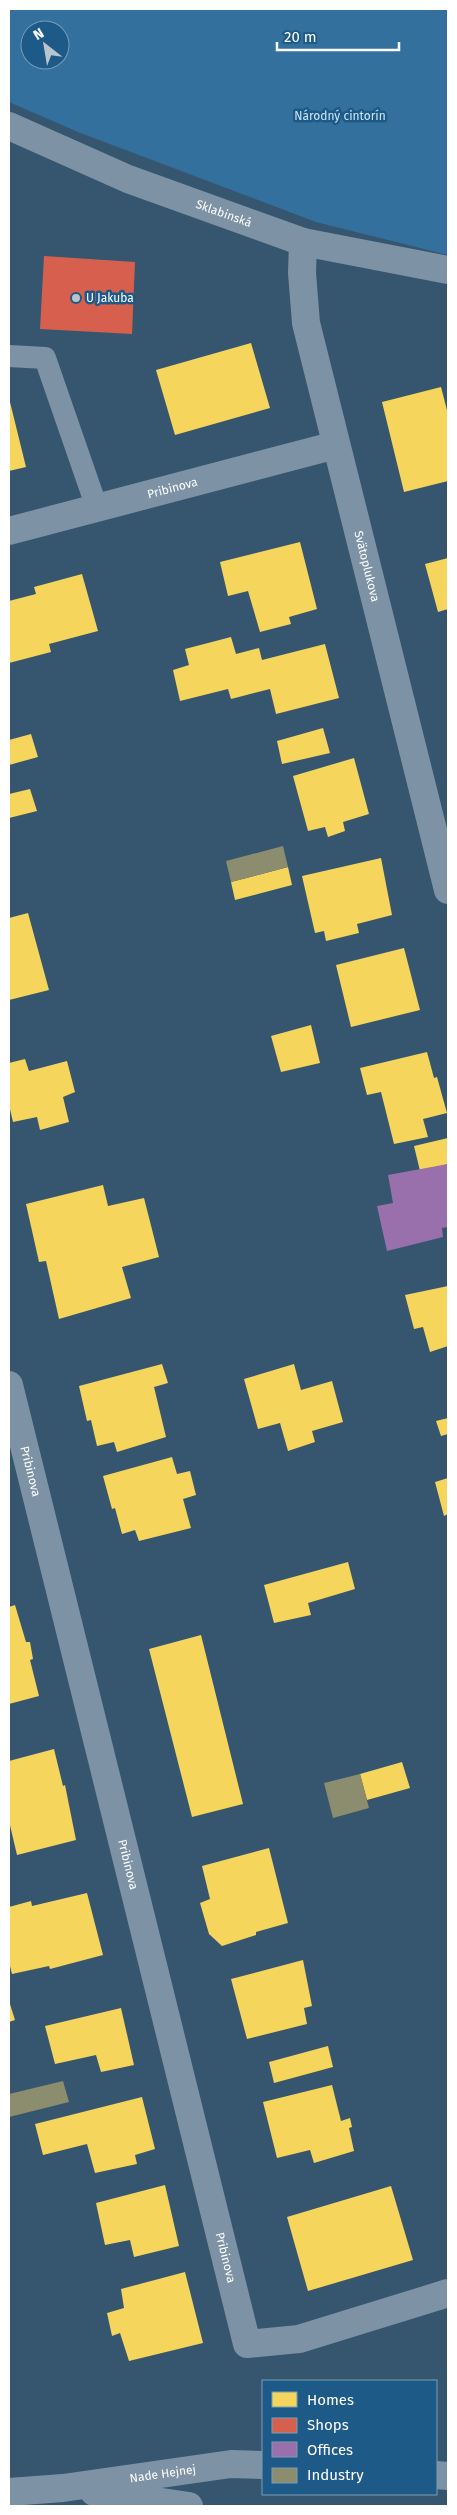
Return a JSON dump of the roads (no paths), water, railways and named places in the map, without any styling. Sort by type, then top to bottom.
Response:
[{"type":"street","name":"Sklabinská","points":[[9,126],[128,179],[303,242],[448,270]]},
{"type":"street","name":"Svätoplukova","points":[[303,242],[302,273],[306,323],[448,890]]},
{"type":"street","name":"Pribinova","points":[[9,532],[336,445]]},
{"type":"street","name":"Pribinova","points":[[9,1385],[247,2344],[287,2338],[299,2339],[448,2293]]},
{"type":"street","name":"Nade Hejnej","points":[[9,2492],[63,2488],[231,2464],[262,2465]]},
{"type":"street","name":"Nade Hejnej","points":[[63,2488],[188,2506]]},
{"type":"lane","points":[[9,356],[45,358],[97,508]]},
{"type":"place","name":"U Jakuba","points":[[76,298]]},
{"type":"park label","name":"Národný cintorín","points":[[340,116]]}]
